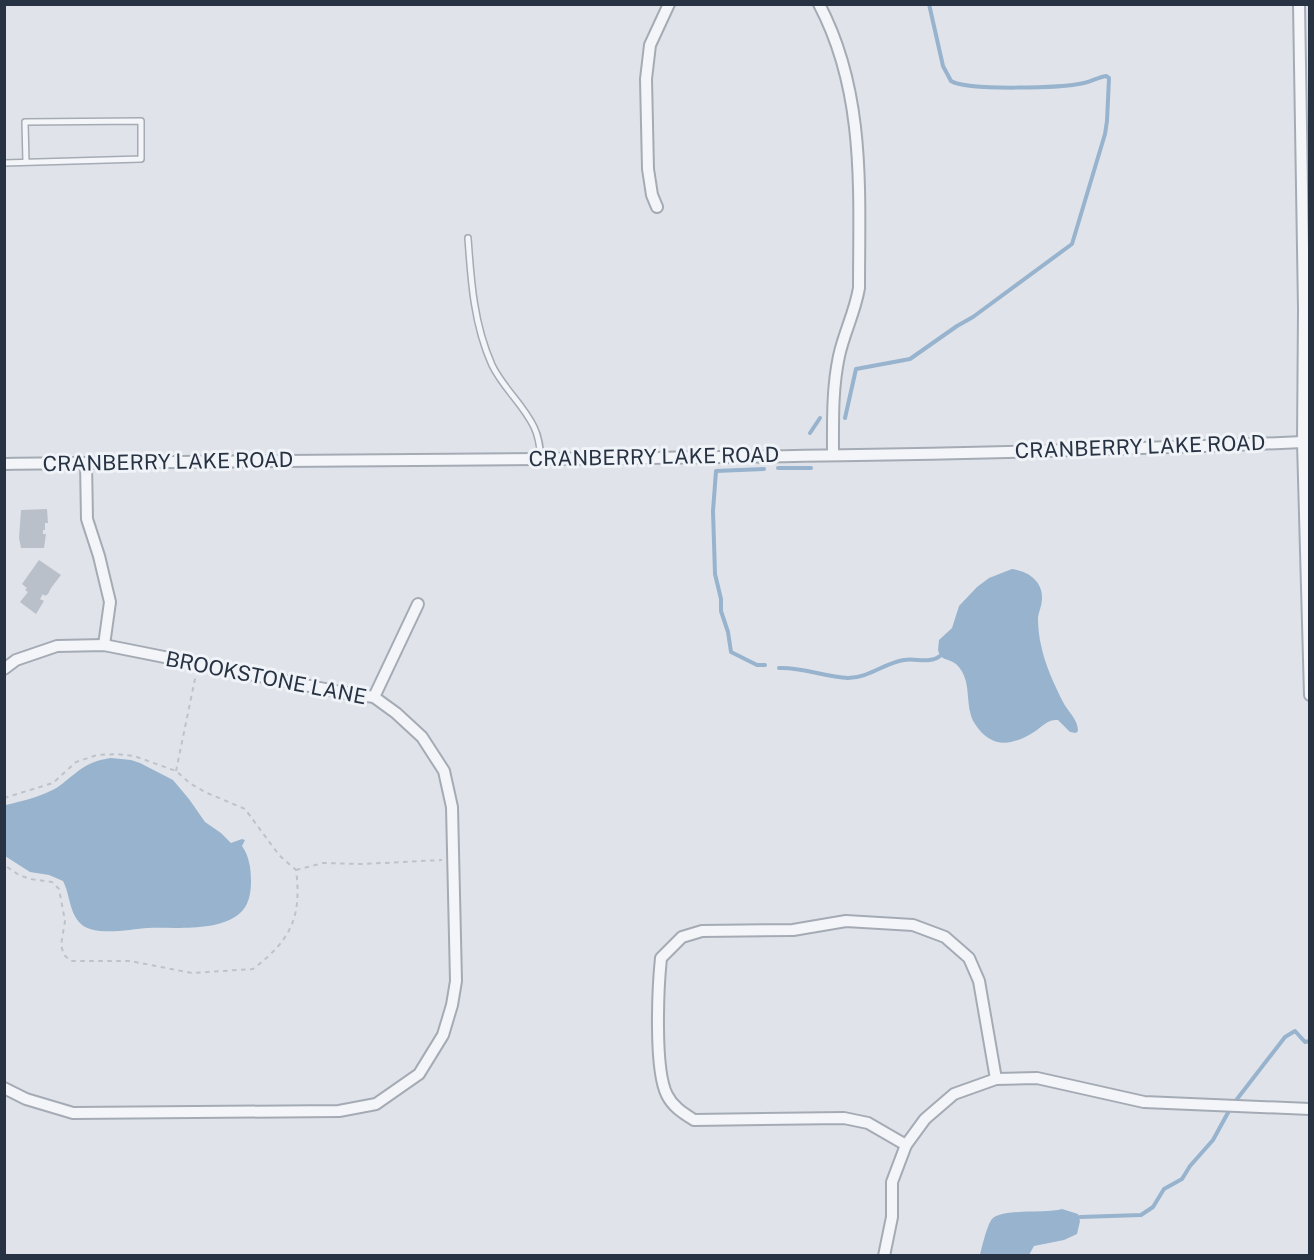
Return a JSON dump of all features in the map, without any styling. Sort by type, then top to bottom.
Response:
[{"type":"street","points":[[657,207],[652,195],[648,169],[646,79],[650,45],[669,4]]},
{"type":"street","points":[[819,4],[833,33],[850,85],[857,160],[859,288],[833,386],[833,455]]},
{"type":"street","points":[[1299,4],[1304,442],[1310,695]]},
{"type":"street","name":"CRANBERRY LAKE ROAD","points":[[4,464],[1070,452],[1304,442]]},
{"type":"street","points":[[86,463],[87,519],[110,602],[104,645]]},
{"type":"street","points":[[374,697],[418,604]]},
{"type":"street","name":"BROOKSTONE LANE","points":[[4,669],[16,660],[57,646],[104,645],[198,665],[374,697],[422,737],[444,771],[452,807],[456,981],[443,1035],[419,1074],[376,1104],[339,1111],[73,1113],[26,1099],[4,1088]]},
{"type":"street","points":[[906,1145],[868,1123],[844,1118],[694,1120],[676,1109],[660,1077],[658,983],[661,958],[682,937],[702,931],[793,930],[846,921],[913,925],[945,937],[969,958],[979,981],[996,1079]]},
{"type":"street","points":[[884,1256],[892,1218],[892,1182],[906,1145],[925,1119],[954,1094],[996,1079],[1037,1078],[1144,1102],[1310,1109]]},
{"type":"lane","points":[[4,163],[141,159],[141,121],[25,122],[26,162]]},
{"type":"lane","points":[[468,238],[472,295],[485,347],[499,377],[533,425],[539,438],[541,458]]},
{"type":"path","points":[[176,771],[198,665]]},
{"type":"path","points":[[4,798],[53,783],[76,762],[97,755],[134,756],[176,771],[191,784],[207,793],[245,809],[279,855],[296,870],[298,885],[296,918],[289,932],[253,969],[192,973],[130,961],[71,962],[64,955],[61,945],[65,921],[59,889],[52,882],[19,874],[4,865]]},
{"type":"path","points":[[296,870],[323,863],[363,864],[453,860]]},
{"type":"water","points":[[1012,569],[1029,575],[1040,587],[1042,604],[1038,624],[1043,652],[1056,688],[1076,723],[1078,731],[1076,733],[1070,732],[1058,720],[1054,720],[1018,740],[1002,743],[988,738],[971,717],[967,685],[961,671],[956,664],[940,656],[939,640],[952,628],[959,606],[989,578]]},
{"type":"water","points":[[111,758],[140,763],[173,780],[205,822],[231,843],[245,840],[242,846],[250,867],[251,890],[247,903],[239,914],[230,920],[208,926],[95,930],[87,928],[77,920],[63,881],[49,875],[30,872],[5,856],[5,805],[50,791],[84,767]]},
{"type":"water","points":[[1062,1209],[1078,1214],[1080,1221],[1077,1234],[1064,1240],[1034,1246],[1029,1255],[980,1255],[988,1226],[997,1216],[1014,1212]]},
{"type":"building","points":[[47,509],[48,523],[45,523],[45,530],[43,530],[43,534],[46,534],[44,548],[21,548],[19,538],[21,510]]},
{"type":"building","points":[[39,560],[61,575],[48,594],[45,596],[43,594],[40,599],[44,601],[36,614],[20,602],[28,592],[22,584]]},
{"type":"waterway","points":[[845,418],[856,369],[910,359],[973,317],[1072,244],[1105,134],[1109,78],[1106,76],[1073,85],[1036,87],[975,86],[951,81],[943,66],[929,4]]},
{"type":"waterway","points":[[810,433],[820,418]]},
{"type":"waterway","points":[[778,468],[811,468]]},
{"type":"waterway","points":[[764,469],[716,471],[713,511],[715,574],[731,652],[757,665],[765,665]]},
{"type":"waterway","points":[[779,668],[848,678],[863,676],[897,662],[932,660],[940,656]]},
{"type":"waterway","points":[[1234,1103],[1285,1037],[1295,1031],[1305,1042],[1310,1041]]},
{"type":"waterway","points":[[1080,1217],[1141,1215],[1153,1207],[1164,1189],[1182,1179],[1190,1166],[1213,1140],[1230,1109]]}]
